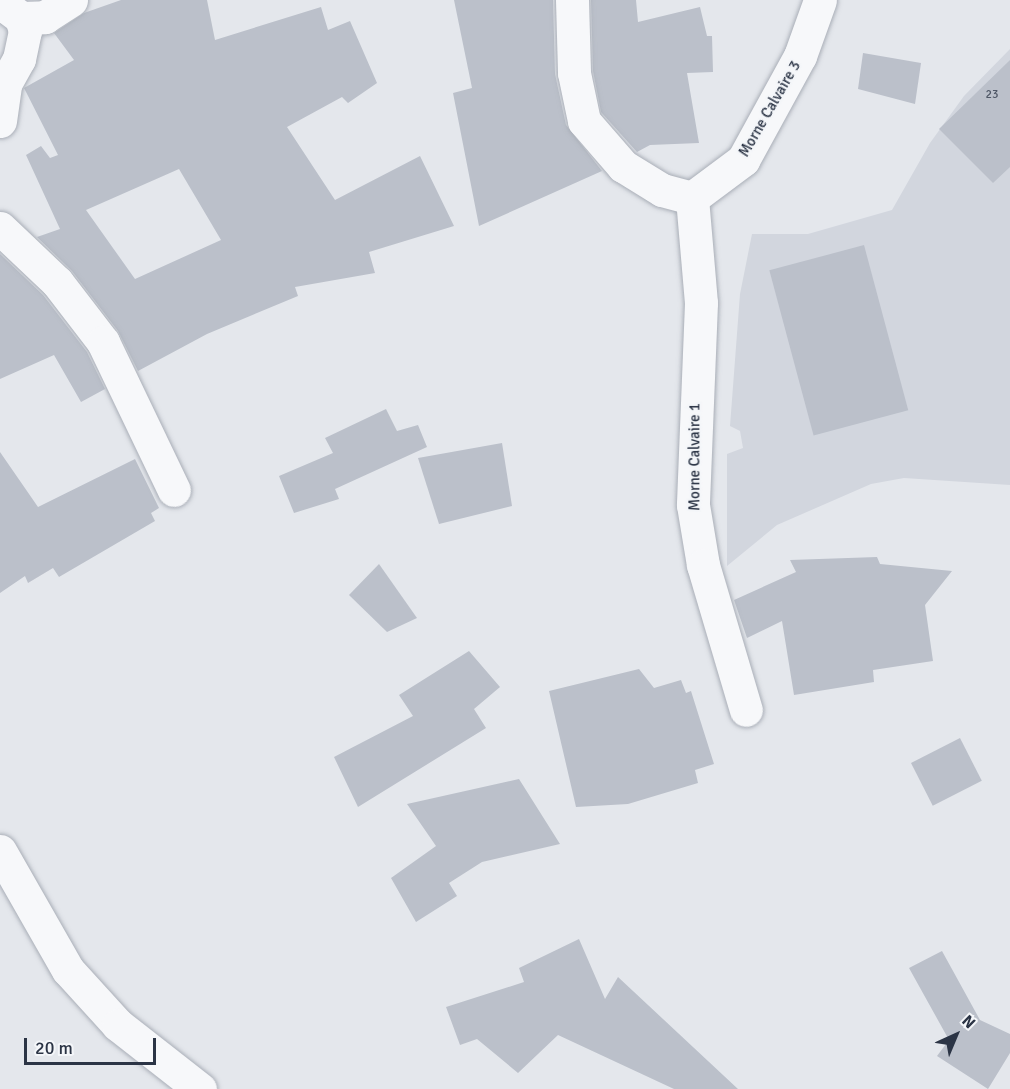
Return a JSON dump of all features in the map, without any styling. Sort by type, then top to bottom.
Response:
[{"type":"street","points":[[11,10],[45,17],[71,0]]},
{"type":"street","points":[[572,0],[574,73],[584,121],[623,166],[662,190],[692,198]]},
{"type":"street","name":"Morne Calvaire 3","points":[[692,198],[743,160],[800,56],[820,0]]},
{"type":"street","points":[[0,122],[6,84],[19,59],[25,31],[11,10]]},
{"type":"street","name":"Morne Calvaire 1","points":[[692,198],[701,303],[693,505],[703,565],[746,710]]},
{"type":"street","points":[[0,228],[57,282],[103,342],[174,490]]},
{"type":"street","points":[[0,851],[68,970],[118,1025],[200,1089]]},
{"type":"shaded area","points":[[1010,49],[1010,485],[904,478],[871,484],[777,525],[727,566],[727,454],[743,448],[740,431],[730,426],[740,294],[752,234],[808,234],[892,210],[930,143],[964,96]]},
{"type":"building","points":[[121,0],[207,0],[215,40],[321,7],[328,30],[350,21],[377,83],[348,103],[342,97],[287,127],[335,200],[420,156],[454,226],[369,252],[375,273],[295,287],[298,296],[207,334],[138,371],[118,331],[72,271],[37,237],[60,229],[26,155],[41,146],[50,158],[58,155],[24,88],[74,60],[54,33],[84,13]],"holes":[[[179,169],[221,240],[135,279],[86,210]]]},
{"type":"building","points":[[454,0],[553,0],[555,74],[566,125],[602,171],[479,226],[453,93],[472,88]]},
{"type":"building","points":[[591,0],[636,0],[638,22],[700,7],[707,36],[712,36],[713,72],[687,73],[699,143],[650,145],[637,152],[601,112],[593,71]]},
{"type":"building","points":[[863,53],[921,63],[915,104],[858,89]]},
{"type":"building","points":[[1010,60],[1010,167],[993,183],[939,129]]},
{"type":"building","points":[[864,245],[908,410],[814,436],[769,270]]},
{"type":"building","points":[[0,254],[43,295],[87,352],[105,389],[81,402],[54,355],[0,379]]},
{"type":"building","points":[[386,409],[397,431],[418,425],[427,447],[335,489],[339,499],[294,513],[279,476],[333,453],[325,438]]},
{"type":"building","points":[[502,443],[512,506],[439,524],[418,458]]},
{"type":"building","points":[[0,452],[38,507],[135,459],[159,508],[151,513],[155,521],[59,577],[53,568],[28,583],[25,576],[0,593]]},
{"type":"building","points":[[877,557],[880,564],[952,571],[925,605],[933,661],[873,670],[874,682],[794,695],[782,621],[747,638],[734,600],[796,572],[790,560]]},
{"type":"building","points":[[379,564],[417,618],[387,632],[349,595]]},
{"type":"building","points":[[469,651],[500,687],[474,709],[486,728],[358,807],[334,757],[413,716],[399,695]]},
{"type":"building","points":[[639,669],[654,688],[681,680],[686,693],[691,691],[714,764],[695,770],[698,783],[628,804],[576,807],[549,691]]},
{"type":"building","points":[[960,738],[982,781],[933,806],[911,763]]},
{"type":"building","points":[[519,779],[560,844],[482,862],[449,883],[457,896],[416,922],[391,878],[436,846],[407,804]]},
{"type":"building","points":[[579,939],[605,999],[618,977],[738,1089],[674,1089],[558,1035],[518,1073],[477,1039],[460,1045],[446,1007],[524,982],[519,968]]},
{"type":"building","points":[[942,951],[980,1020],[1010,1034],[1010,1053],[988,1089],[937,1056],[949,1040],[909,968]]}]
